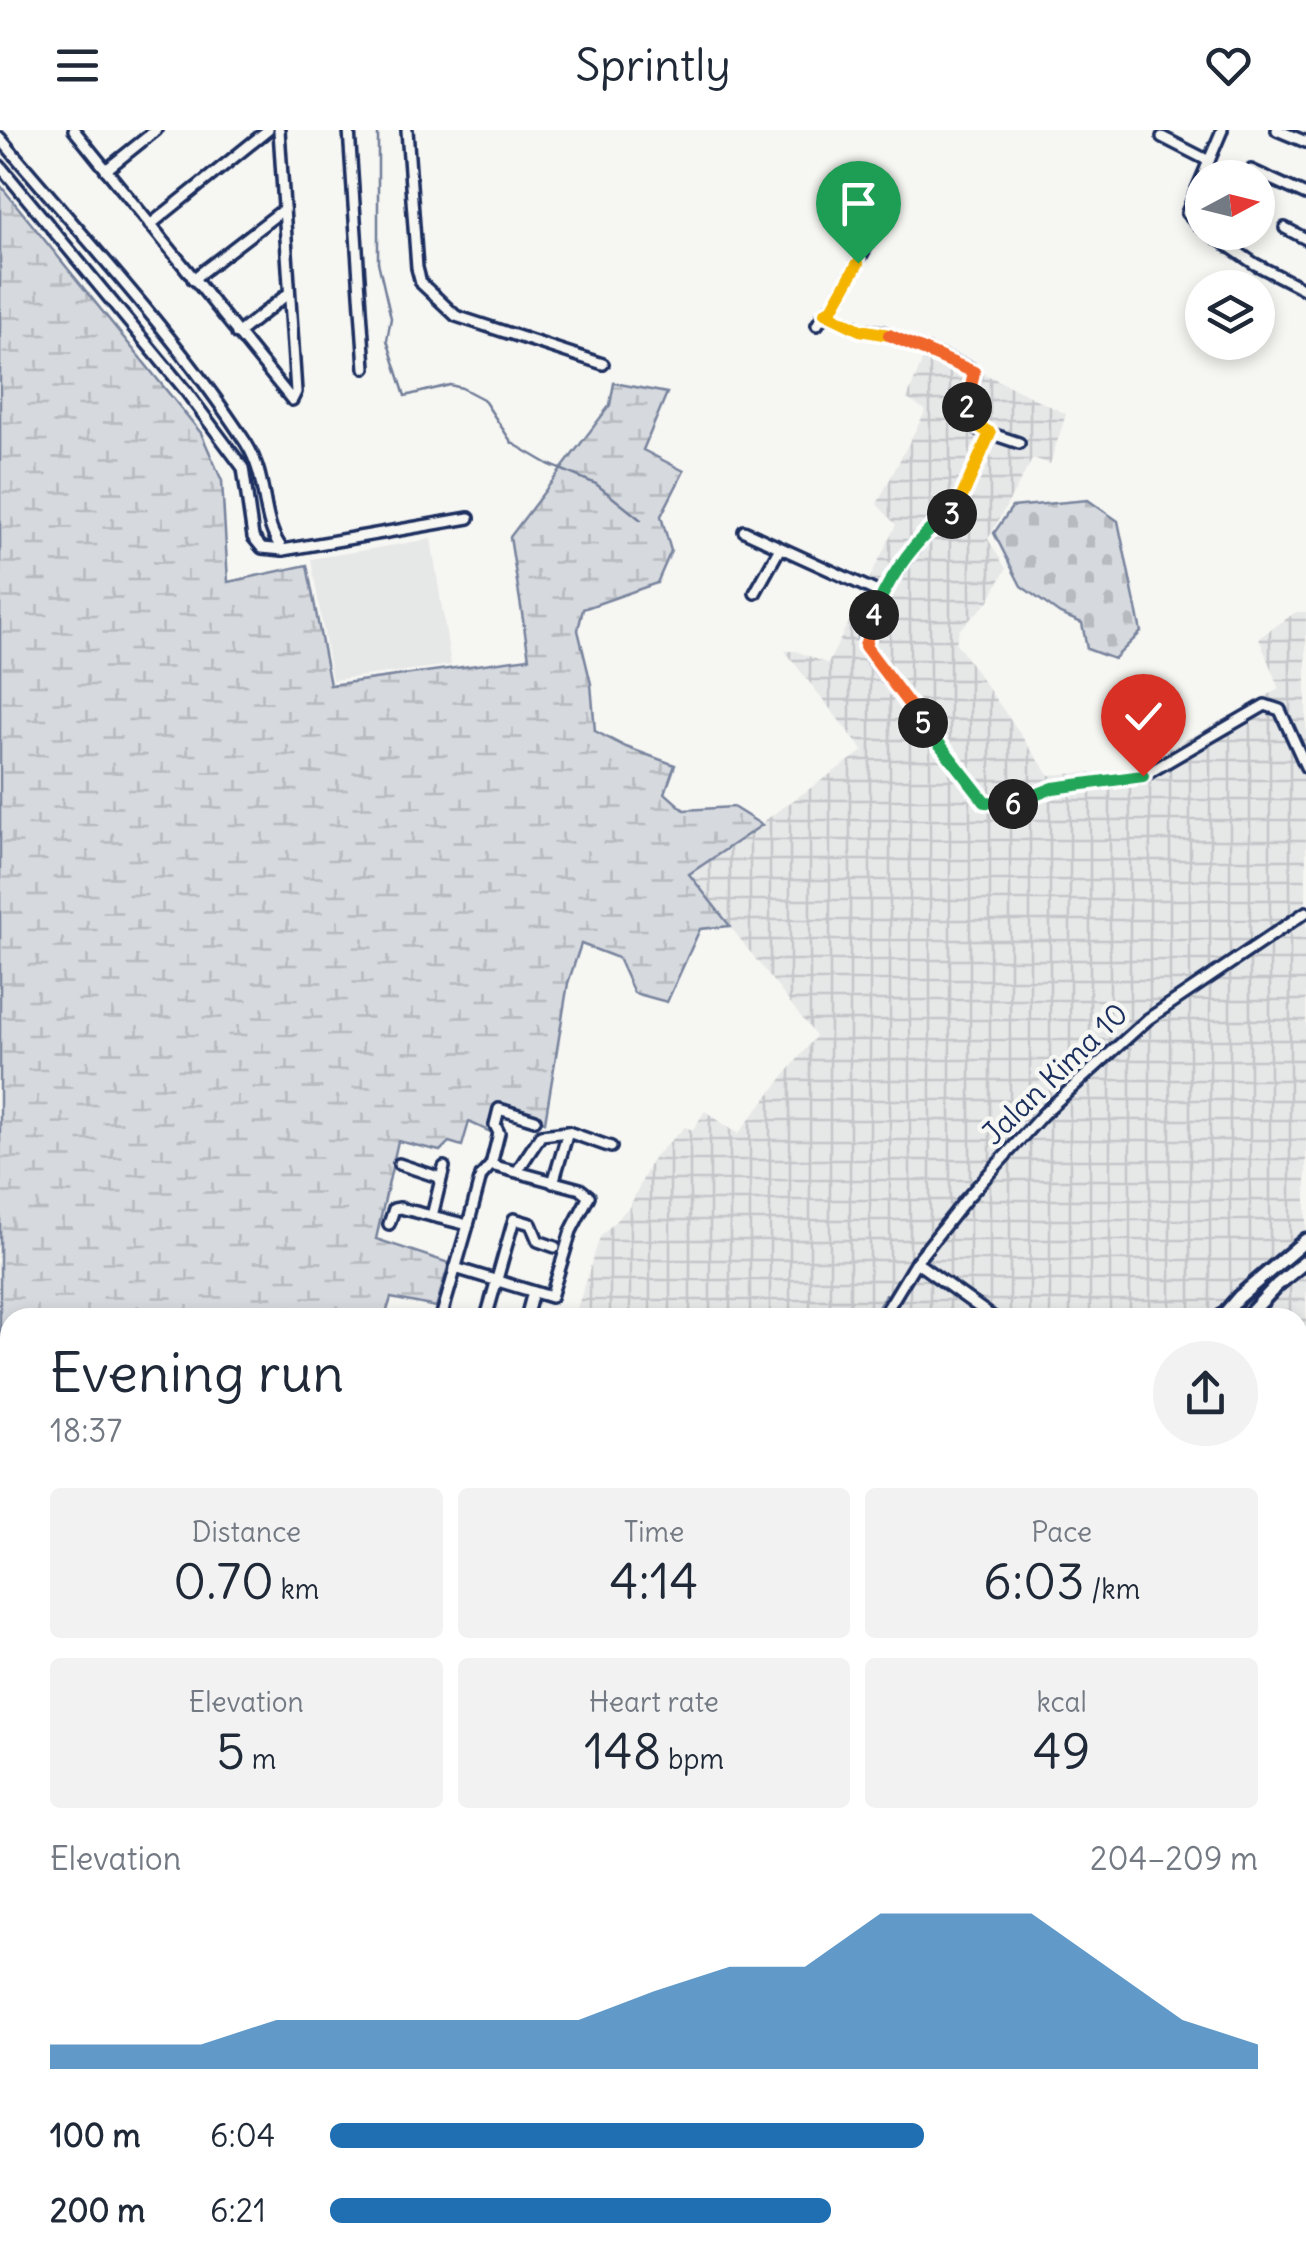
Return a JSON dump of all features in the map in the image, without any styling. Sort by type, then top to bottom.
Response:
[{"type":"main road","points":[[1229,1308],[1306,1240]]},
{"type":"main road","points":[[1255,1308],[1306,1261]]},
{"type":"street","points":[[74,130],[290,399],[295,400],[278,130]]},
{"type":"street","points":[[106,170],[156,130]]},
{"type":"street","points":[[150,225],[268,130]]},
{"type":"street","points":[[349,130],[365,368]]},
{"type":"street","points":[[407,130],[421,283],[456,316],[602,364]]},
{"type":"street","points":[[1209,160],[1222,130]]},
{"type":"street","points":[[1277,130],[1306,142]]},
{"type":"street","points":[[1162,137],[1207,160]]},
{"type":"street","points":[[0,138],[197,374],[246,443],[262,476],[270,528],[283,550]]},
{"type":"street","points":[[0,166],[185,390],[243,468],[254,537],[262,548],[283,550],[470,518]]},
{"type":"street","points":[[1275,181],[1306,194]]},
{"type":"street","points":[[194,279],[284,208]]},
{"type":"street","points":[[817,325],[832,309],[868,243],[866,237],[835,220]]},
{"type":"street","points":[[1286,228],[1306,238]]},
{"type":"street","points":[[1235,250],[1306,290]]},
{"type":"street","points":[[238,334],[289,293]]},
{"type":"street","points":[[825,313],[860,330],[882,332],[971,369],[976,376],[967,404],[968,420],[990,433],[1020,442]]},
{"type":"street","points":[[990,433],[958,506],[933,527],[882,594],[865,637],[865,646],[985,802],[1010,805],[1053,788],[1143,776],[1265,704],[1280,710],[1306,767]]},
{"type":"street","points":[[744,531],[882,594]]},
{"type":"street","points":[[756,593],[780,548]]},
{"type":"street","name":"Jalan Kima 10","points":[[888,1308],[916,1262],[966,1199],[1043,1114],[1148,1019],[1306,912]]},
{"type":"street","points":[[444,1308],[481,1176],[491,1165],[499,1133],[499,1109],[535,1120]]},
{"type":"street","points":[[518,1170],[541,1136],[568,1132],[611,1147]]},
{"type":"street","points":[[553,1182],[568,1132]]},
{"type":"street","points":[[399,1164],[443,1172],[432,1216]]},
{"type":"street","points":[[455,1268],[546,1297],[552,1294],[571,1231],[589,1199],[580,1190],[491,1165]]},
{"type":"street","points":[[389,1224],[396,1208],[468,1224]]},
{"type":"street","points":[[489,1308],[514,1219],[531,1224],[539,1242],[555,1246]]},
{"type":"street","points":[[916,1262],[980,1308]]},
{"type":"street","points":[[529,1308],[534,1292]]},
{"type":"shaded area","points":[[928,346],[1066,414],[1050,464],[1033,458],[988,539],[1006,569],[988,602],[959,630],[956,643],[1049,775],[1130,770],[1279,689],[1259,638],[1296,612],[1306,612],[1306,1308],[577,1308],[600,1237],[630,1206],[653,1158],[685,1127],[693,1130],[705,1111],[738,1134],[816,1036],[689,874],[863,751],[785,651],[796,651],[828,664],[896,525],[877,504],[926,410],[907,399]]},
{"type":"shaded area","points":[[431,539],[451,665],[332,680],[311,559]]},
{"type":"green space","points":[[0,185],[201,433],[222,481],[228,582],[307,565],[330,685],[529,658],[510,537],[610,405],[614,383],[667,393],[643,450],[684,471],[661,516],[671,551],[657,583],[583,609],[578,630],[591,684],[595,731],[675,765],[665,793],[684,810],[733,807],[762,825],[689,874],[730,926],[700,929],[667,1002],[634,993],[618,958],[581,944],[568,983],[545,1122],[502,1108],[497,1135],[469,1122],[462,1146],[449,1142],[440,1151],[398,1141],[376,1239],[449,1263],[436,1307],[391,1298],[388,1308],[0,1308]]},
{"type":"green space","points":[[1088,500],[1118,521],[1141,632],[1114,659],[1087,649],[1082,623],[1060,614],[1021,586],[994,533],[1012,507]]},
{"type":"waterway","points":[[378,130],[378,262],[391,318],[387,340],[405,396],[450,385],[483,399],[512,443],[548,464],[596,484],[641,520]]},
{"type":"waterway","points":[[878,1308],[886,1294]]},
{"type":"route","points":[[858,263],[832,309],[825,313],[860,330],[882,332],[971,369],[976,376],[967,404],[968,420],[990,433],[958,506],[933,527],[882,594],[865,646],[985,802],[1010,805],[1053,788],[1143,776]]}]
